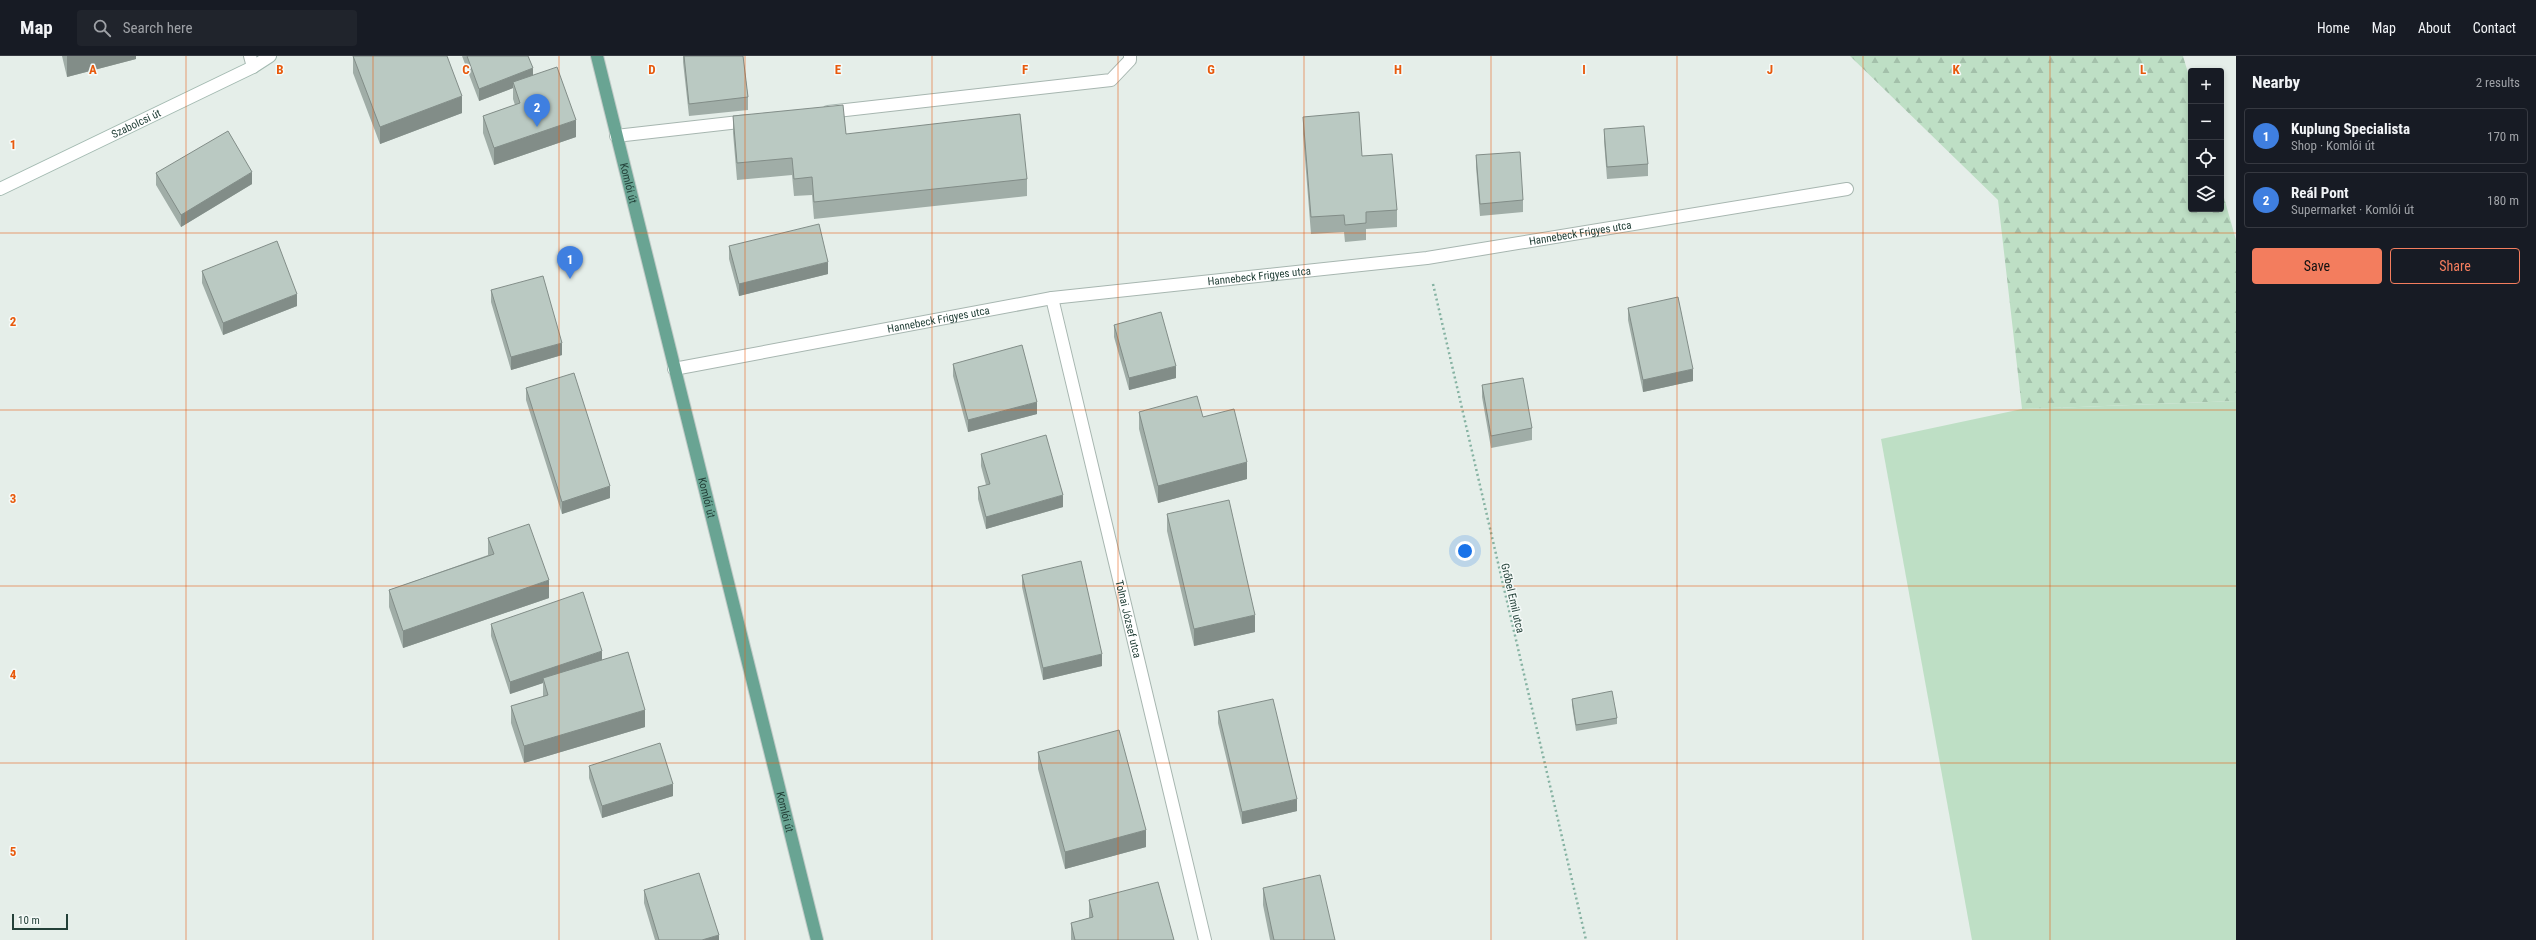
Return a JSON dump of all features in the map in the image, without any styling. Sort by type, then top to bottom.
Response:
[{"type":"main road","name":"Komlói út","points":[[597,56],[817,940]]},
{"type":"street","name":"Szabolcsi út","points":[[0,189],[252,61],[270,56]]},
{"type":"street","points":[[817,113],[1111,80],[1130,60],[1130,56]]},
{"type":"street","points":[[616,136],[763,119]]},
{"type":"street","name":"Hannebeck Frigyes utca","points":[[674,369],[1052,298],[1427,258],[1847,189]]},
{"type":"street","name":"Tolnai József utca","points":[[1052,298],[1205,940]]},
{"type":"path","name":"Grőbel Emil utca","points":[[1427,258],[1586,940]]},
{"type":"green space","points":[[1850,56],[2183,56],[2188,73],[2188,212],[2224,212],[2224,198],[2236,240],[2236,401],[2022,409],[1998,200]]},
{"type":"green space","points":[[2236,401],[2236,940],[1972,940],[1881,439],[2022,409]]},
{"type":"building","points":[[353,56],[447,56],[462,96],[380,127]]},
{"type":"building","points":[[467,56],[528,56],[533,68],[479,89]]},
{"type":"building","points":[[684,56],[743,56],[748,97],[689,104]]},
{"type":"building","points":[[557,67],[576,120],[494,148],[483,116],[520,103],[513,82]]},
{"type":"building","points":[[843,105],[846,134],[1020,114],[1027,179],[814,202],[812,177],[794,179],[792,158],[737,163],[733,116]]},
{"type":"building","points":[[1359,112],[1362,156],[1392,154],[1397,210],[1366,212],[1366,223],[1345,225],[1344,215],[1311,217],[1303,117]]},
{"type":"building","points":[[1644,126],[1648,164],[1607,167],[1604,129]]},
{"type":"building","points":[[228,131],[252,172],[181,215],[156,173]]},
{"type":"building","points":[[1520,152],[1523,200],[1480,204],[1476,155]]},
{"type":"building","points":[[819,224],[828,262],[739,284],[729,246]]},
{"type":"building","points":[[277,241],[297,294],[223,323],[202,271]]},
{"type":"building","points":[[543,276],[562,343],[511,357],[491,290]]},
{"type":"building","points":[[1678,297],[1693,369],[1643,380],[1628,308]]},
{"type":"building","points":[[1161,312],[1176,366],[1129,378],[1114,325]]},
{"type":"building","points":[[1022,345],[1037,402],[968,420],[953,364]]},
{"type":"building","points":[[574,373],[610,486],[562,502],[526,388]]},
{"type":"building","points":[[1523,378],[1532,428],[1491,436],[1482,385]]},
{"type":"building","points":[[1197,396],[1203,417],[1234,409],[1247,462],[1158,486],[1139,412]]},
{"type":"building","points":[[1046,435],[1063,495],[986,517],[978,487],[990,484],[981,454]]},
{"type":"building","points":[[1229,500],[1255,615],[1194,629],[1167,514]]},
{"type":"building","points":[[529,524],[549,580],[403,631],[389,590],[494,554],[488,538]]},
{"type":"building","points":[[1081,561],[1102,654],[1043,668],[1022,575]]},
{"type":"building","points":[[583,592],[602,651],[510,682],[491,624]]},
{"type":"building","points":[[628,652],[645,710],[524,746],[511,706],[548,695],[543,678]]},
{"type":"building","points":[[1612,691],[1617,718],[1576,725],[1572,699]]},
{"type":"building","points":[[1273,699],[1297,799],[1242,812],[1218,711]]},
{"type":"building","points":[[1119,730],[1146,830],[1065,852],[1038,752]]},
{"type":"building","points":[[660,743],[673,784],[602,806],[589,766]]},
{"type":"building","points":[[699,873],[719,935],[702,940],[659,940],[644,890]]},
{"type":"building","points":[[1320,875],[1335,940],[1274,940],[1263,888]]},
{"type":"building","points":[[1158,882],[1174,940],[1075,940],[1071,923],[1093,917],[1089,900]]},
{"type":"place","name":"Reál Pont","points":[[537,127]]},
{"type":"place","name":"Kuplung Specialista","points":[[570,279]]}]
